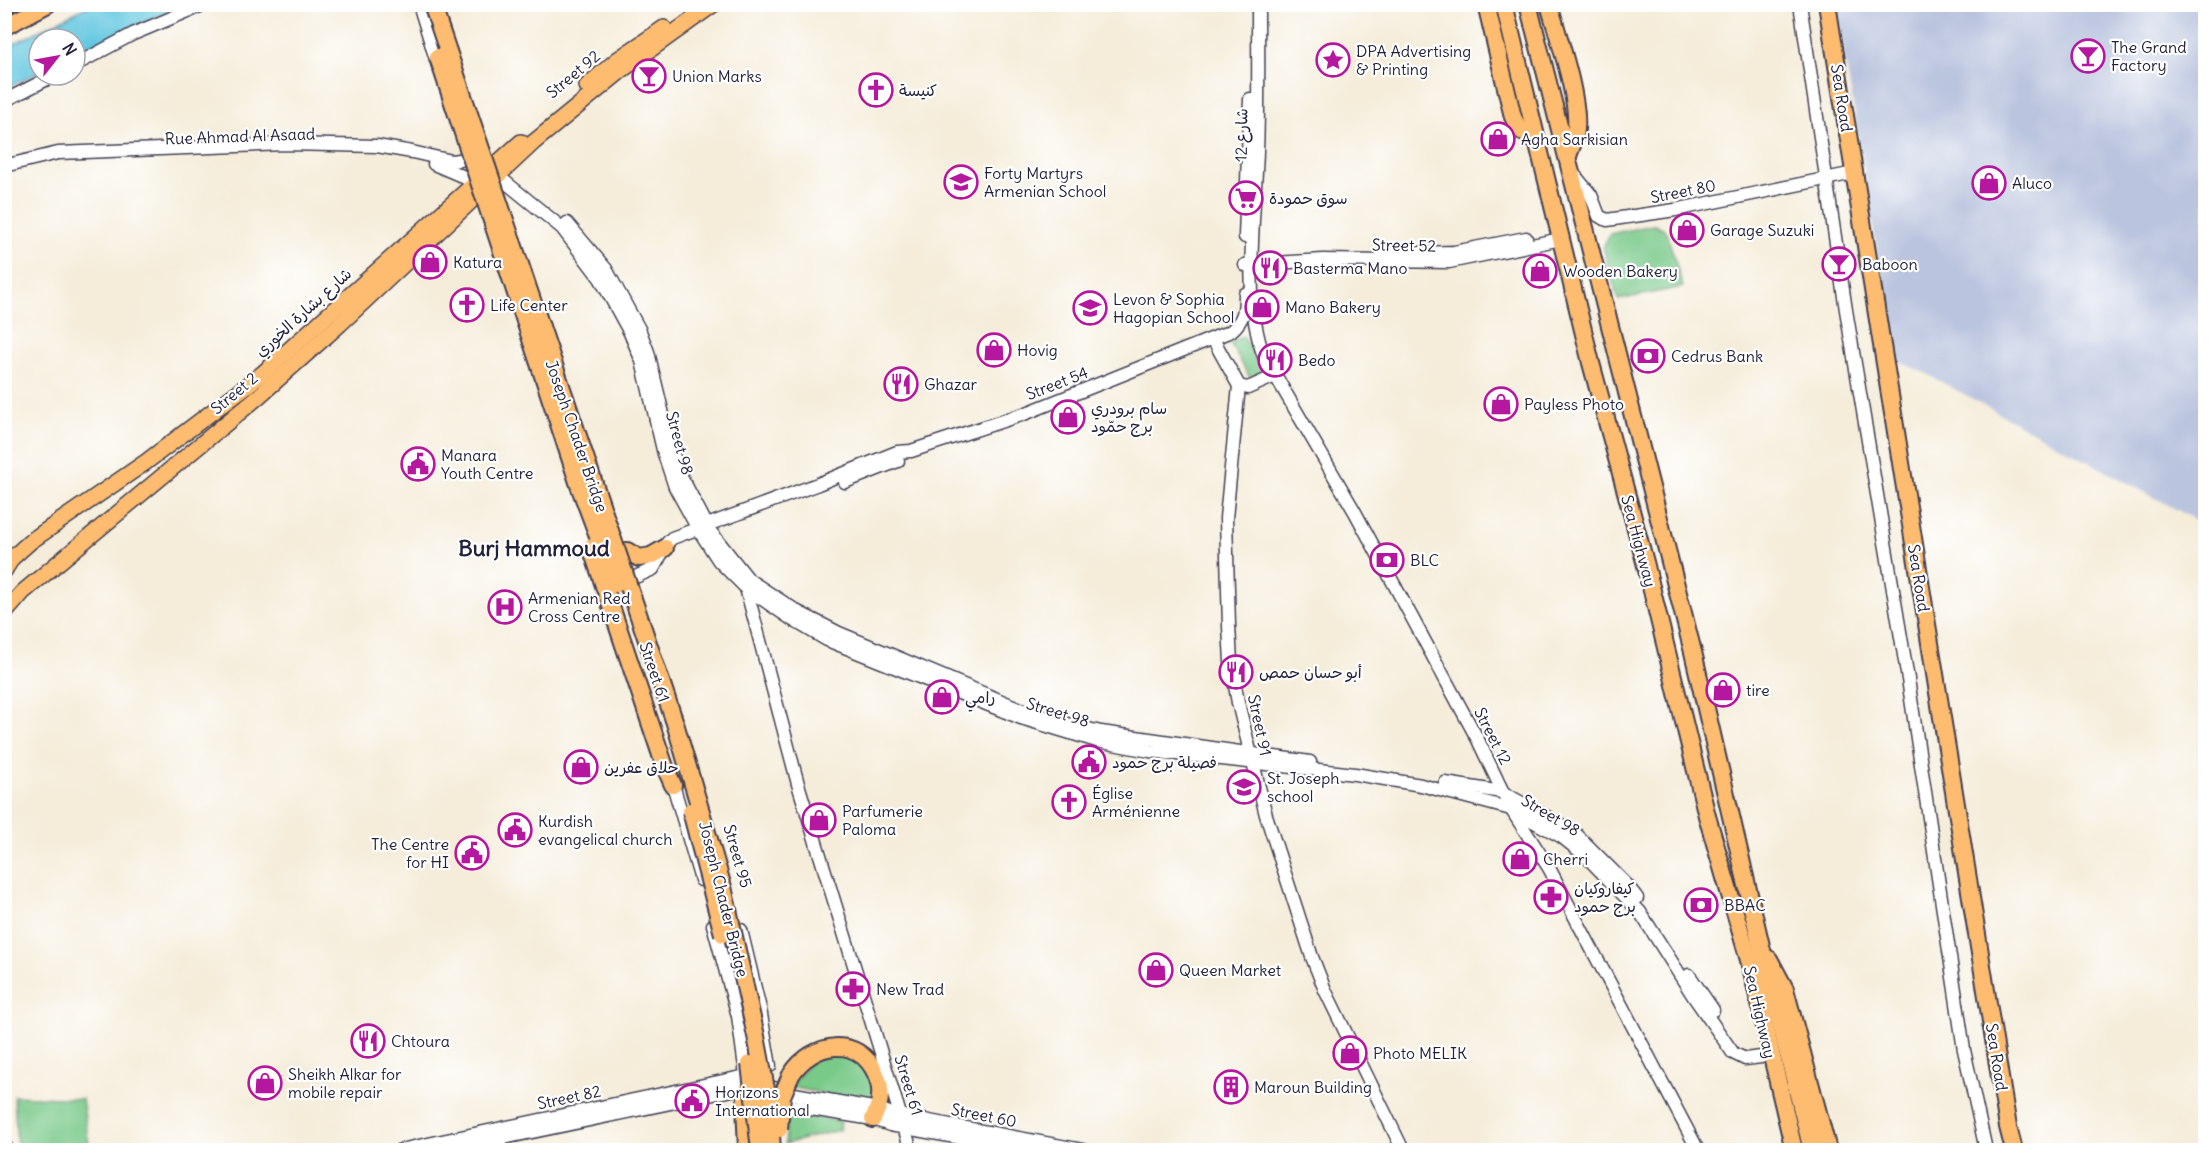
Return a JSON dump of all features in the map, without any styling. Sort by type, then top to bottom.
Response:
[{"type":"highway","points":[[4,27],[48,4]]},
{"type":"highway","name":"Joseph Chader Bridge","points":[[420,4],[580,488],[642,656],[687,795],[740,1004],[752,1075],[760,1150]]},
{"type":"highway","name":"Joseph Chader Bridge","points":[[435,4],[535,311],[675,723],[710,836],[750,1005],[776,1150]]},
{"type":"highway","points":[[1486,4],[1513,117],[1519,129],[1537,142]]},
{"type":"highway","name":"Sea Highway","points":[[1504,4],[1591,363],[1645,562],[1707,816],[1751,967],[1794,1150]]},
{"type":"highway","name":"Sea Highway","points":[[1528,4],[1692,652],[1812,1150]]},
{"type":"highway","points":[[1538,4],[1547,40],[1540,52]]},
{"type":"highway","points":[[1549,4],[1575,111],[1576,129],[1570,164]]},
{"type":"highway","name":"Sea Road","points":[[1827,4],[2008,1127],[2014,1150]]},
{"type":"highway","points":[[535,311],[560,358],[626,545],[633,581]]},
{"type":"highway","points":[[580,488],[579,505],[583,524],[665,767],[674,785]]},
{"type":"highway","points":[[626,545],[639,558],[651,556],[665,548]]},
{"type":"highway","points":[[1761,946],[1785,989],[1828,1150]]},
{"type":"highway","points":[[1751,967],[1748,999],[1785,1150]]},
{"type":"highway","points":[[776,1150],[782,1096],[795,1070],[805,1059],[817,1052],[832,1047],[846,1048],[854,1050],[869,1062],[879,1080],[876,1114]]},
{"type":"highway","points":[[747,1088],[747,1150]]},
{"type":"main road","name":"Street 92","points":[[478,190],[617,60],[699,4]]},
{"type":"main road","name":"Street 92","points":[[497,172],[622,70],[714,4]]},
{"type":"main road","name":"شارع بشارة الخوري","points":[[4,571],[12,558],[32,541],[146,462],[262,374],[478,190]]},
{"type":"main road","name":"Street 2","points":[[4,614],[23,592],[259,396],[340,324],[478,190]]},
{"type":"main road","points":[[146,462],[149,471],[159,479]]},
{"type":"main road","points":[[127,474],[138,479],[144,491]]},
{"type":"street","points":[[87,59],[133,34],[205,4]]},
{"type":"street","name":"Street 61","points":[[420,4],[478,190],[609,590],[656,723],[738,1016],[755,1150]]},
{"type":"street","name":"Street 95","points":[[435,4],[484,143],[497,172],[502,195],[680,715],[733,901],[760,1009],[774,1088],[776,1150]]},
{"type":"street","points":[[1231,331],[1242,320],[1248,261],[1250,4]]},
{"type":"street","name":"شارع 12","points":[[1256,338],[1248,261],[1258,147],[1258,4]]},
{"type":"street","points":[[1800,4],[1825,178],[1909,685],[1964,1050],[1986,1150]]},
{"type":"street","points":[[4,101],[31,87]]},
{"type":"street","points":[[469,159],[480,157],[484,150],[484,143]]},
{"type":"street","name":"Rue Ahmad Al Asaad","points":[[4,166],[58,153],[286,144],[377,146],[452,161],[469,159]]},
{"type":"street","name":"Rue Ahmad Al Asaad","points":[[4,172],[73,157],[190,156],[291,148],[358,150],[396,154],[449,170],[478,190]]},
{"type":"street","name":"Street 80","points":[[1570,164],[1590,195],[1599,216],[1607,220],[1675,210],[1825,178]]},
{"type":"street","name":"Street 98","points":[[497,172],[562,228],[589,262],[612,299],[642,361],[670,473],[704,530],[748,584],[839,633],[1023,710],[1067,724],[1250,759],[1421,785],[1511,809],[1562,837],[1586,856],[1640,912],[1715,1022],[1737,1046],[1760,1053]]},
{"type":"street","points":[[1825,178],[1854,173]]},
{"type":"street","points":[[478,190],[489,193],[497,192],[502,195]]},
{"type":"street","name":"Street 52","points":[[1248,261],[1323,254],[1431,254],[1560,235]]},
{"type":"street","points":[[1231,331],[1240,331],[1256,338]]},
{"type":"street","name":"Street 54","points":[[704,530],[864,475],[900,460],[911,451],[1024,414],[1231,331]]},
{"type":"street","name":"Street 12","points":[[1256,338],[1275,376],[1355,512],[1478,740],[1511,809],[1549,868],[1698,1150]]},
{"type":"street","points":[[1213,339],[1239,386],[1248,388],[1275,376]]},
{"type":"street","name":"Street 91","points":[[1239,386],[1226,518],[1229,626],[1231,662],[1250,759],[1312,957],[1325,990],[1403,1150]]},
{"type":"street","points":[[633,581],[653,569],[672,538],[704,530]]},
{"type":"street","points":[[609,590],[657,575],[676,543],[704,530]]},
{"type":"street","name":"Street 61","points":[[748,584],[803,803],[911,1150]]},
{"type":"street","name":"Street 98","points":[[1250,759],[1502,792],[1574,832],[1626,884],[1646,909],[1715,1022]]},
{"type":"street","name":"Street 82","points":[[400,1150],[705,1090],[747,1088]]},
{"type":"street","name":"Street 60","points":[[774,1088],[903,1122],[1026,1150]]},
{"type":"street","name":"Street 82","points":[[446,1150],[705,1090]]},
{"type":"street","name":"Street 60","points":[[776,1112],[792,1106],[876,1114]]},
{"type":"street","name":"Street 60","points":[[903,1122],[1083,1150]]},
{"type":"street","points":[[4,1143],[6,1150]]},
{"type":"shaded area","points":[[1836,5],[2205,5],[2205,525],[1925,373],[1893,359],[1868,192]]},
{"type":"green space","points":[[1653,225],[1663,228],[1667,234],[1683,287],[1618,300],[1603,247],[1610,234]]},
{"type":"green space","points":[[1243,336],[1263,371],[1250,378],[1230,343]]},
{"type":"green space","points":[[838,1053],[858,1062],[868,1073],[873,1094],[866,1102],[790,1087],[812,1060]]},
{"type":"green space","points":[[14,1096],[82,1099],[90,1150],[17,1150]]},
{"type":"green space","points":[[802,1114],[841,1122],[839,1130],[785,1144],[787,1117]]},
{"type":"water","points":[[90,5],[182,5],[87,48],[87,27],[47,27]]},
{"type":"water","points":[[27,37],[27,78],[5,89],[5,48]]},
{"type":"place","name":"The Grand Factory","points":[[2088,56]]},
{"type":"place","name":"DPA Advertising & Printing","points":[[1333,60]]},
{"type":"place","name":"Union Marks","points":[[649,76]]},
{"type":"place","name":"كنيسة","points":[[876,90]]},
{"type":"place","name":"Agha Sarkisian","points":[[1498,139]]},
{"type":"place","name":"Forty Martyrs Armenian School","points":[[961,182]]},
{"type":"place","name":"Aluco","points":[[1989,183]]},
{"type":"place","name":"سوق حمودة","points":[[1246,198]]},
{"type":"place","name":"Garage Suzuki","points":[[1687,230]]},
{"type":"place","name":"Katura","points":[[430,262]]},
{"type":"place","name":"Baboon","points":[[1839,264]]},
{"type":"place","name":"Basterma Mano","points":[[1270,268]]},
{"type":"place","name":"Wooden Bakery","points":[[1540,271]]},
{"type":"place","name":"Life Center","points":[[467,305]]},
{"type":"place","name":"Mano Bakery","points":[[1262,307]]},
{"type":"place","name":"Levon & Sophia Hagopian School","points":[[1090,308]]},
{"type":"place","name":"Hovig","points":[[994,350]]},
{"type":"place","name":"Cedrus Bank","points":[[1648,356]]},
{"type":"place","name":"Bedo","points":[[1275,360]]},
{"type":"place","name":"Ghazar","points":[[901,384]]},
{"type":"place","name":"Payless Photo","points":[[1501,404]]},
{"type":"place","name":"سام برودري برج حمّود","points":[[1068,417]]},
{"type":"place","name":"Manara Youth Centre","points":[[418,464]]},
{"type":"place","name":"BLC","points":[[1387,560]]},
{"type":"place","name":"Armenian Red Cross Centre","points":[[505,607]]},
{"type":"place","name":"أبو حسان حمص","points":[[1236,672]]},
{"type":"place","name":"tire","points":[[1723,690]]},
{"type":"place","name":"رامي","points":[[942,697]]},
{"type":"place","name":"فصيلة برج حمود","points":[[1089,762]]},
{"type":"place","name":"حلاق عفرين","points":[[581,767]]},
{"type":"place","name":"St. Joseph school","points":[[1244,787]]},
{"type":"place","name":"Église Arménienne","points":[[1069,802]]},
{"type":"place","name":"Parfumerie Paloma","points":[[819,820]]},
{"type":"place","name":"Kurdish evangelical church","points":[[515,830]]},
{"type":"place","name":"The Centre for HI","points":[[472,853]]},
{"type":"place","name":"Cherri","points":[[1520,859]]},
{"type":"place","name":"كيفاروكيان برج حمود","points":[[1551,897]]},
{"type":"place","name":"BBAC","points":[[1701,905]]},
{"type":"place","name":"Queen Market","points":[[1156,970]]},
{"type":"place","name":"New Trad","points":[[853,989]]},
{"type":"place","name":"Chtoura","points":[[368,1041]]},
{"type":"place","name":"Photo MELIK","points":[[1350,1053]]},
{"type":"place","name":"Sheikh Alkar for mobile repair","points":[[265,1083]]},
{"type":"place","name":"Maroun Building","points":[[1231,1087]]},
{"type":"place","name":"Horizons International","points":[[692,1101]]},
{"type":"district","name":"Burj Hammoud","points":[[534,548]]}]
